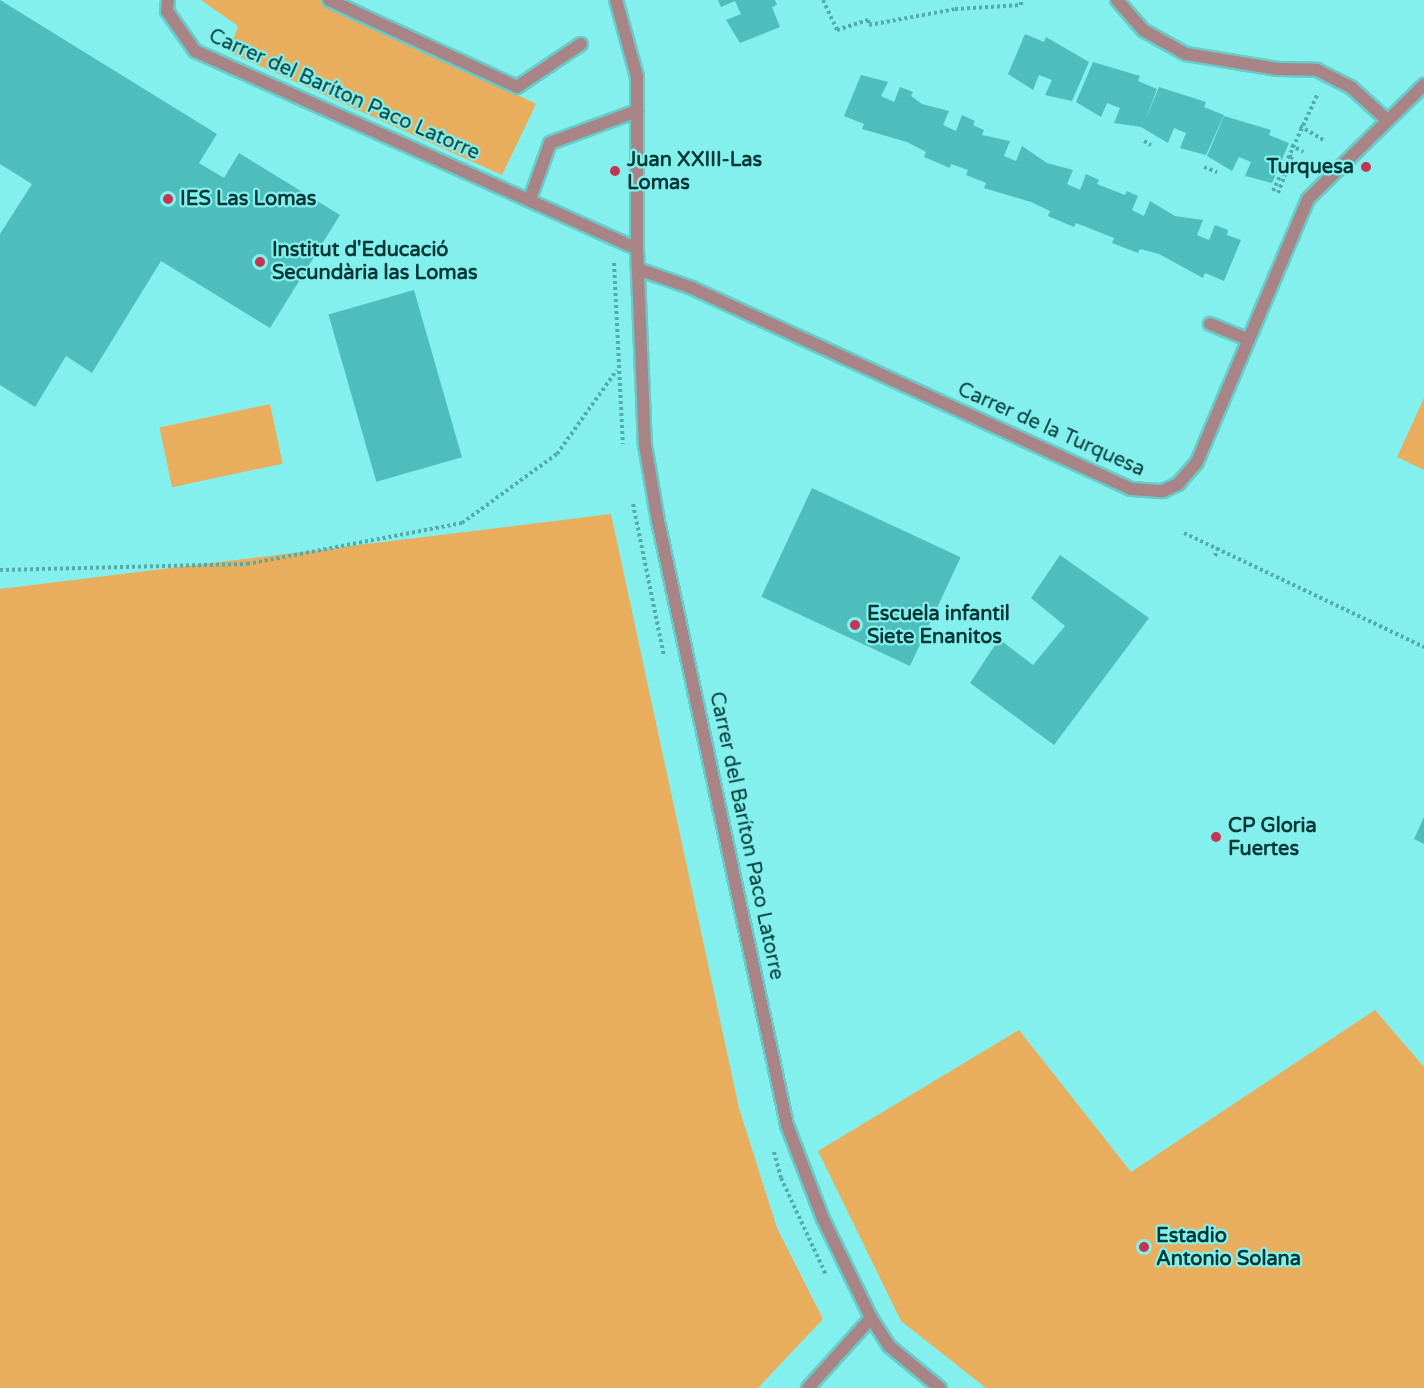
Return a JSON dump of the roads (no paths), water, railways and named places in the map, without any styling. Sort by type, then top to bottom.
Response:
[{"type":"street","name":"Carrer del Baríton Paco Latorre","points":[[168,0],[167,11],[195,51],[530,199],[637,249]]},
{"type":"street","points":[[329,0],[517,87],[581,44]]},
{"type":"street","name":"Carrer del Baríton Paco Latorre","points":[[616,0],[637,77],[637,249],[645,445],[658,521],[787,1125],[823,1219],[870,1318],[890,1346],[940,1388]]},
{"type":"street","points":[[1117,0],[1143,30],[1186,54],[1278,69],[1317,70],[1352,88],[1387,120]]},
{"type":"street","name":"Carrer de la Turquesa","points":[[638,269],[675,281],[1081,467],[1148,493],[1178,484],[1197,462],[1308,199],[1424,85]]},
{"type":"street","points":[[530,199],[550,143],[637,111]]},
{"type":"street","points":[[1210,324],[1247,339]]},
{"type":"street","points":[[808,1388],[870,1318]]},
{"type":"place","name":"Turquesa","points":[[1366,167]]},
{"type":"place","name":"Juan XXIII-Las Lomas","points":[[615,171]]},
{"type":"place","name":"IES Las Lomas","points":[[168,199]]},
{"type":"place","name":"Institut d'Educació Secundària las Lomas","points":[[260,262]]},
{"type":"place","name":"Escuela infantil Siete Enanitos","points":[[855,625]]},
{"type":"place","name":"CP Gloria Fuertes","points":[[1216,837]]},
{"type":"place","name":"Estadio Antonio Solana","points":[[1144,1247]]}]
